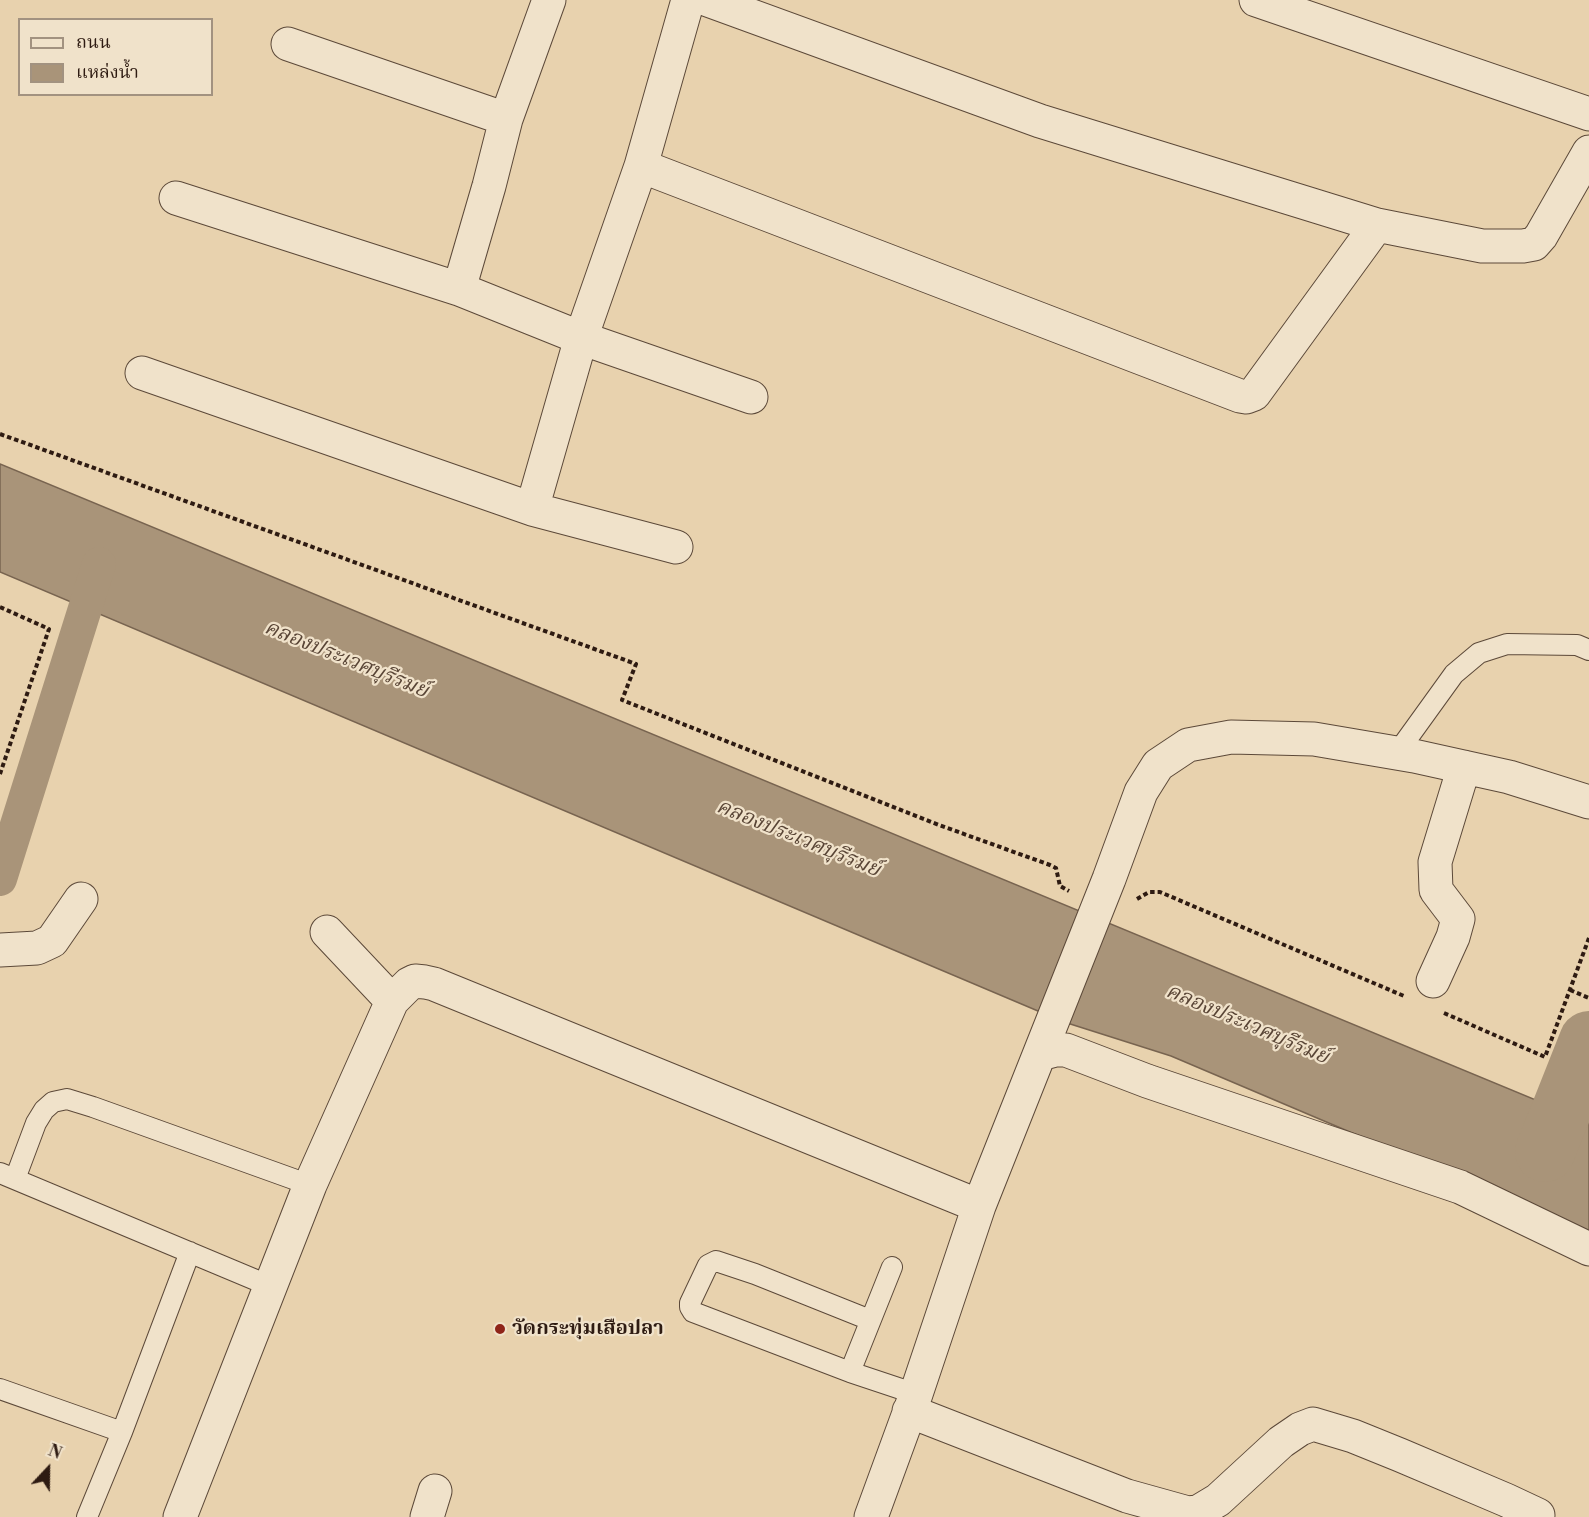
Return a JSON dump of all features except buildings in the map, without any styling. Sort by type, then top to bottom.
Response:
[{"type":"street","points":[[459,289],[506,119],[549,0]]},
{"type":"street","points":[[532,509],[581,338],[641,166],[688,0]]},
{"type":"street","points":[[708,0],[1040,121],[1377,225],[1482,246],[1534,244],[1541,236],[1589,152]]},
{"type":"street","points":[[1256,0],[1589,114]]},
{"type":"street","points":[[288,44],[506,119]]},
{"type":"street","points":[[641,166],[1246,397],[1254,394],[1377,225]]},
{"type":"street","points":[[176,198],[459,289],[581,338],[751,397]]},
{"type":"street","points":[[142,373],[532,509],[676,547]]},
{"type":"street","points":[[871,1517],[913,1403],[979,1206],[1109,879],[1141,792],[1158,765],[1188,746],[1231,737],[1314,739],[1397,753],[1509,777],[1589,802]]},
{"type":"street","points":[[1427,997],[1453,937],[1458,919],[1436,890],[1435,862],[1464,767]]},
{"type":"street","points":[[0,950],[37,948],[52,941],[81,899]]},
{"type":"street","points":[[327,932],[392,1000]]},
{"type":"street","points":[[180,1517],[310,1185],[392,1000],[415,981],[434,984],[979,1206]]},
{"type":"street","points":[[1042,1047],[1066,1050],[1147,1081],[1460,1187],[1589,1249]]},
{"type":"street","points":[[913,1403],[1127,1496],[1188,1513],[1198,1512],[1218,1500],[1281,1442],[1300,1429],[1313,1424],[1400,1455],[1539,1516]]},
{"type":"lane","points":[[1397,753],[1454,674],[1479,653],[1507,644],[1577,645],[1589,650]]},
{"type":"lane","points":[[270,1286],[7,1176],[44,1110],[53,1102],[67,1099],[310,1185]]},
{"type":"lane","points":[[87,1517],[122,1432],[190,1252]]},
{"type":"lane","points":[[870,1320],[755,1274],[716,1261],[708,1265],[690,1302],[693,1312],[850,1372],[913,1403]]},
{"type":"lane","points":[[850,1372],[892,1267]]},
{"type":"lane","points":[[0,1389],[122,1432]]},
{"type":"path","points":[[0,434],[636,664],[622,700],[939,825],[1050,865],[1056,868],[1060,886],[1077,894]]},
{"type":"path","points":[[0,607],[49,629],[0,774]]},
{"type":"path","points":[[1131,905],[1149,892],[1160,892],[1427,997],[1545,1056],[1589,938]]},
{"type":"path","points":[[1570,990],[1589,998]]},
{"type":"water","name":"คลองประเวศบุรีรมย์","points":[[0,464],[1589,1122],[1589,1241],[1496,1194],[1171,1056],[1064,1022],[0,572]]},
{"type":"waterway","points":[[0,879],[99,564]]},
{"type":"waterway","points":[[1545,1152],[1589,1041]]},
{"type":"place","name":"วัดกระทุ่มเสือปลา","points":[[500,1329]]}]
